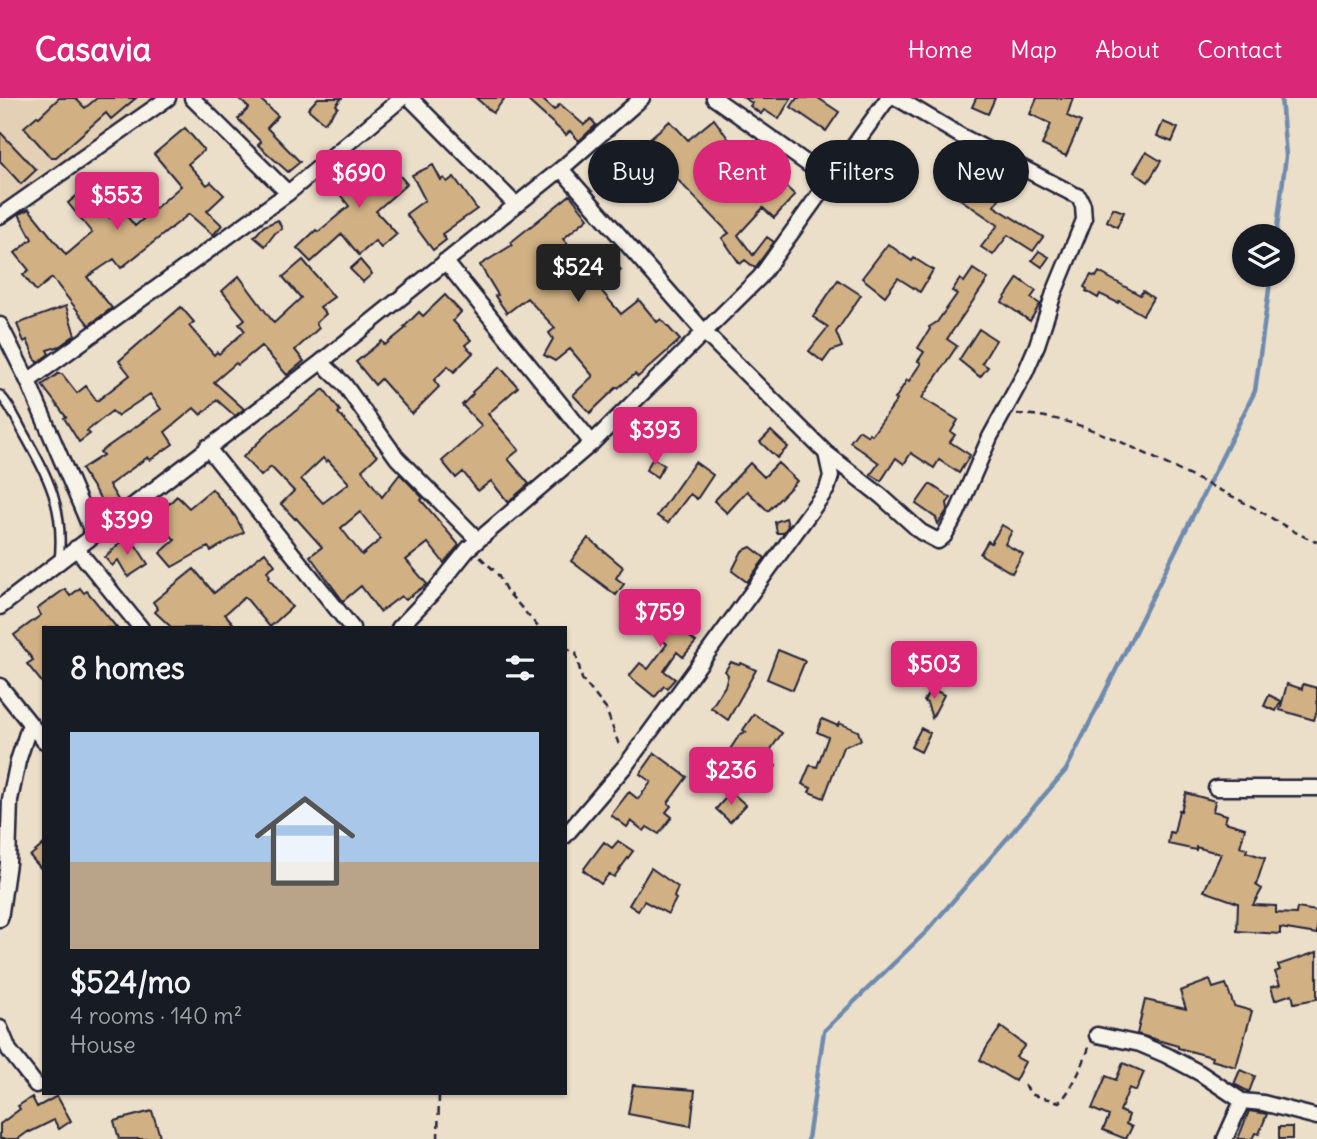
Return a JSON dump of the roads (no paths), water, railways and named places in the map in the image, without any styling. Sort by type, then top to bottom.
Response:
[{"type":"street","points":[[0,216],[168,98]]},
{"type":"street","points":[[192,98],[288,193]]},
{"type":"street","points":[[28,381],[288,193],[402,98]]},
{"type":"street","points":[[410,98],[516,205]]},
{"type":"street","points":[[0,607],[321,362],[561,169],[642,98]]},
{"type":"street","points":[[713,98],[805,161]]},
{"type":"street","points":[[857,140],[888,98]]},
{"type":"street","points":[[561,169],[705,333],[825,453],[881,496],[921,532],[939,541],[957,513],[1003,413],[1025,373],[1084,220],[1083,205],[1079,197],[961,136],[897,98]]},
{"type":"street","points":[[401,626],[473,544],[592,443],[761,277],[812,203]]},
{"type":"street","points":[[445,261],[592,443]]},
{"type":"street","points":[[0,325],[28,381],[93,534]]},
{"type":"street","points":[[321,362],[344,384],[397,458],[473,544]]},
{"type":"street","points":[[207,447],[350,626]]},
{"type":"street","points":[[567,833],[626,765],[827,489],[831,476],[825,453]]},
{"type":"street","points":[[76,548],[139,626]]},
{"type":"street","points":[[0,685],[42,739]]},
{"type":"street","points":[[0,919],[8,863],[10,800],[18,761],[30,724]]},
{"type":"street","points":[[1216,788],[1317,789]]},
{"type":"street","points":[[0,1028],[9,1050],[36,1085]]},
{"type":"street","points":[[1097,1035],[1140,1044],[1166,1055],[1200,1073],[1242,1101],[1263,1102],[1317,1117]]},
{"type":"street","points":[[1225,1139],[1242,1101]]},
{"type":"lane","points":[[0,395],[45,471],[54,492],[61,543],[58,562]]},
{"type":"waterway","points":[[1278,224],[1286,156],[1281,98]]},
{"type":"waterway","points":[[808,1139],[824,1031],[927,931],[1066,770],[1255,391],[1269,287]]}]
